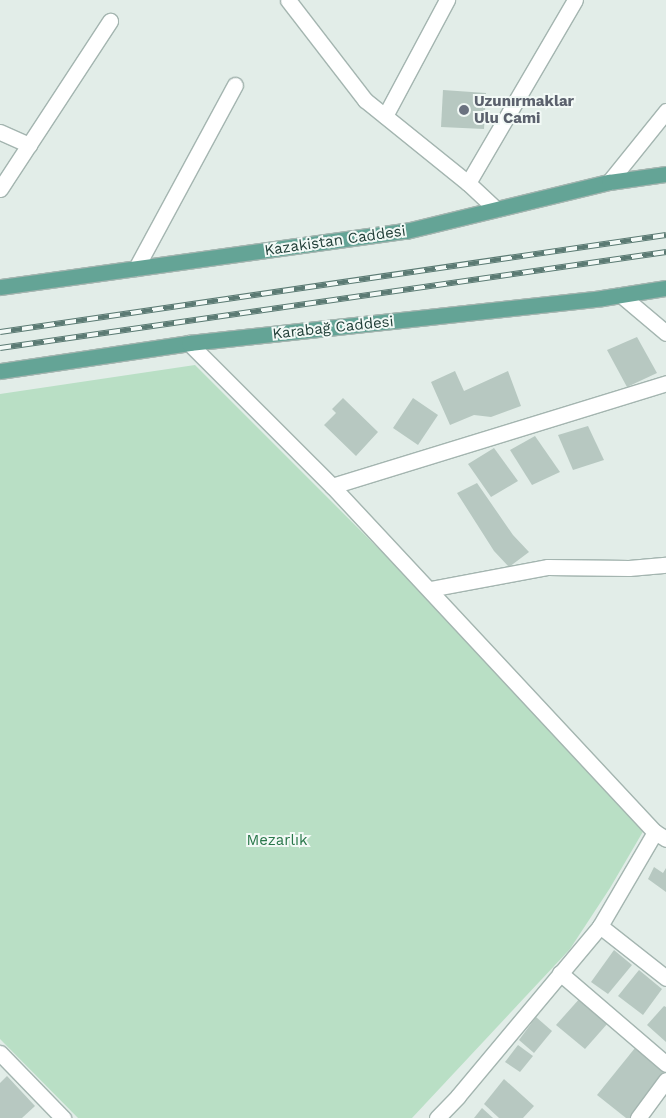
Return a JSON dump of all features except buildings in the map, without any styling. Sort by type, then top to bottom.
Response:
[{"type":"main road","name":"Kazakistan Caddesi","points":[[0,286],[406,231],[609,182],[666,174]]},
{"type":"main road","name":"Karabağ Caddesi","points":[[0,371],[189,344],[621,295],[666,288]]},
{"type":"street","points":[[288,0],[365,100],[468,183],[496,209]]},
{"type":"street","points":[[385,116],[447,0]]},
{"type":"street","points":[[468,183],[575,0]]},
{"type":"street","points":[[0,189],[110,21]]},
{"type":"street","points":[[136,268],[235,86]]},
{"type":"street","points":[[609,182],[666,111]]},
{"type":"street","points":[[0,132],[29,145]]},
{"type":"street","points":[[621,295],[666,333]]},
{"type":"street","points":[[189,344],[332,486],[661,836],[600,926],[458,1096],[437,1118]]},
{"type":"street","points":[[332,486],[666,383]]},
{"type":"street","points":[[430,589],[548,567],[629,568],[666,565]]},
{"type":"street","points":[[600,926],[666,978]]},
{"type":"street","points":[[560,973],[666,1064]]},
{"type":"street","points":[[0,1053],[63,1118]]},
{"type":"street","points":[[638,1118],[666,1080]]},
{"type":"green space","name":"Mezarlık","points":[[195,365],[396,566],[648,823],[610,888],[570,949],[412,1118],[78,1118],[0,1039],[0,394]]},
{"type":"railway","points":[[0,332],[666,235]]},
{"type":"railway","points":[[0,348],[666,252]]},
{"type":"place","name":"Uzunırmaklar Ulu Cami","points":[[464,110]]}]
